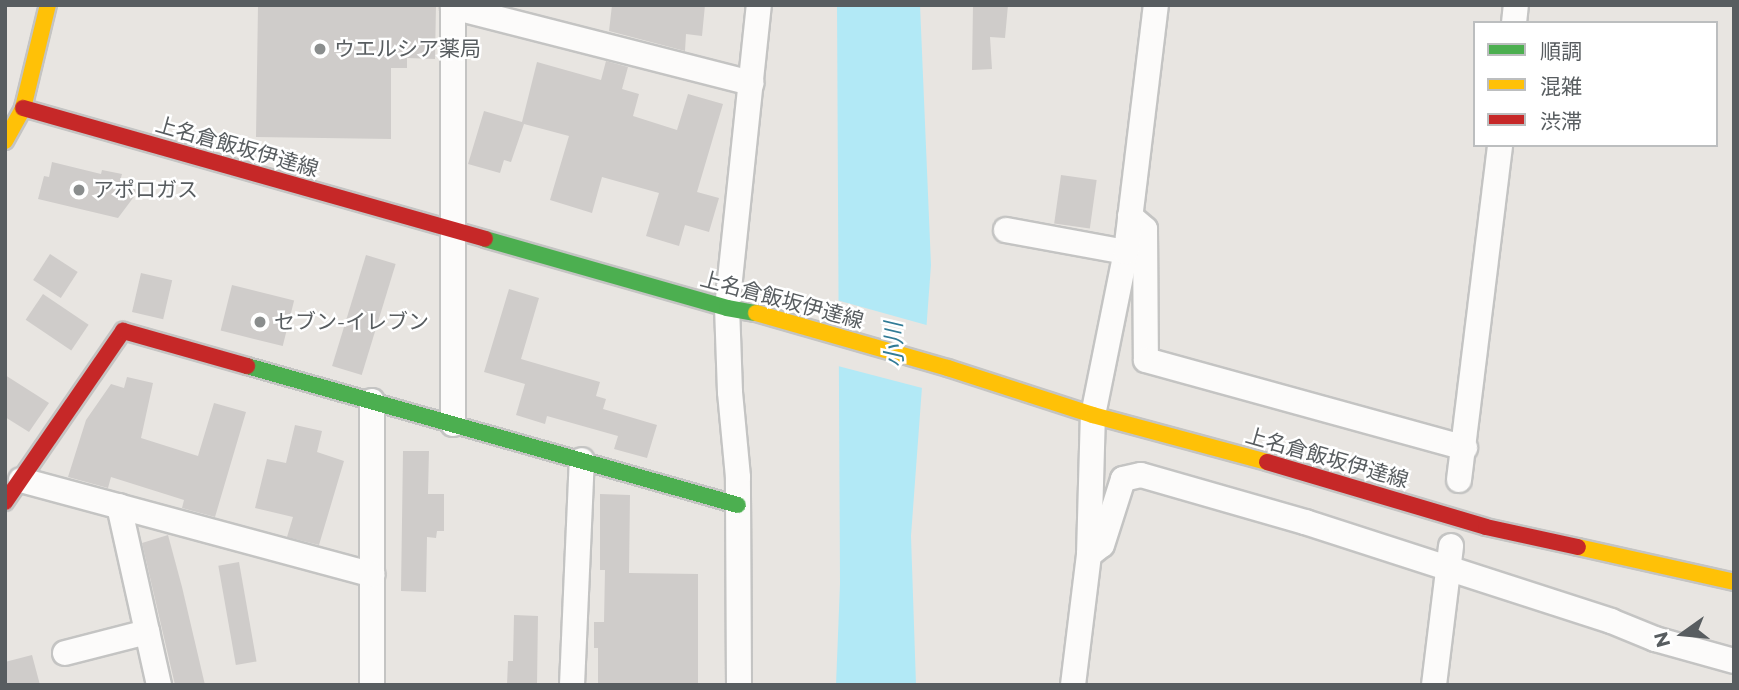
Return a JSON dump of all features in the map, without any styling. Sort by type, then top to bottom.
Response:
[{"type":"main road","points":[[5,141],[23,108],[48,5]]},
{"type":"main road","name":"上名倉飯坂伊達線","points":[[23,108],[727,308],[754,312],[948,368],[1093,415],[1334,480],[1486,527],[1734,582]]},
{"type":"main road","points":[[5,502],[123,331],[738,505]]},
{"type":"street","points":[[739,685],[738,505],[727,308],[759,5]]},
{"type":"street","points":[[1073,685],[1089,555],[1093,415],[1126,252],[1156,5]]},
{"type":"street","points":[[453,424],[453,6],[751,83]]},
{"type":"street","points":[[1459,480],[1500,147]]},
{"type":"street","points":[[1130,216],[1145,229],[1146,360],[1465,448]]},
{"type":"street","points":[[1006,230],[1126,252]]},
{"type":"street","points":[[372,401],[372,685]]},
{"type":"street","points":[[572,685],[582,460]]},
{"type":"street","points":[[1089,555],[1102,545],[1123,479],[1141,475],[1449,557],[1655,639],[1734,661]]},
{"type":"street","points":[[21,480],[372,575]]},
{"type":"street","points":[[118,506],[159,685]]},
{"type":"street","points":[[1434,685],[1449,557]]},
{"type":"street","points":[[65,653],[147,632]]},
{"type":"water","name":"小川","points":[[837,5],[920,5],[931,265],[911,536],[916,685],[836,685],[840,584]]},
{"type":"pier","points":[[833,299],[930,326],[926,389],[834,365]]},
{"type":"building","points":[[258,5],[436,5],[435,59],[407,58],[407,68],[391,68],[391,139],[256,137]]},
{"type":"building","points":[[612,5],[705,5],[702,36],[686,34],[685,51],[609,31]]},
{"type":"building","points":[[973,5],[1008,5],[1005,38],[990,37],[992,69],[972,70]]},
{"type":"building","points":[[606,61],[628,67],[622,89],[639,94],[633,116],[677,130],[688,94],[723,104],[697,192],[719,198],[709,232],[685,225],[679,246],[646,236],[659,193],[602,177],[592,213],[550,200],[569,136],[524,124],[511,162],[504,160],[500,173],[468,164],[484,111],[522,122],[537,62],[601,80]]},
{"type":"building","points":[[52,162],[101,174],[102,170],[122,174],[119,185],[139,190],[118,218],[38,199],[44,176],[49,177]]},
{"type":"building","points":[[1061,175],[1097,180],[1090,229],[1054,224]]},
{"type":"building","points":[[50,254],[78,272],[61,298],[33,280]]},
{"type":"building","points":[[366,255],[396,264],[362,375],[332,366]]},
{"type":"building","points":[[141,273],[172,280],[163,319],[132,312]]},
{"type":"building","points":[[232,285],[294,300],[283,346],[221,331]]},
{"type":"building","points":[[509,289],[539,298],[521,359],[600,382],[596,396],[606,399],[603,409],[657,425],[647,458],[614,449],[618,436],[547,416],[545,424],[516,415],[525,384],[484,372]]},
{"type":"building","points":[[43,294],[89,325],[71,350],[26,320]]},
{"type":"building","points":[[5,375],[49,403],[29,432],[5,417]]},
{"type":"building","points":[[127,377],[153,383],[141,438],[198,456],[214,403],[246,412],[215,517],[182,508],[184,500],[111,477],[108,488],[68,477],[86,420],[111,384],[124,388]]},
{"type":"building","points":[[295,425],[322,431],[317,452],[344,461],[319,545],[287,537],[293,517],[255,508],[267,459],[286,463]]},
{"type":"building","points":[[403,451],[429,451],[428,494],[444,494],[444,531],[437,531],[436,538],[427,537],[426,592],[401,591]]},
{"type":"building","points":[[600,494],[630,495],[629,573],[698,574],[698,685],[598,685],[598,648],[594,648],[594,622],[604,622],[605,570],[600,570]]},
{"type":"building","points":[[168,535],[205,685],[175,685],[142,543]]},
{"type":"building","points":[[239,562],[257,661],[236,665],[218,566]]},
{"type":"building","points":[[514,615],[538,616],[537,685],[507,685],[508,661],[513,661]]},
{"type":"building","points":[[32,655],[40,685],[5,685],[5,662]]},
{"type":"traffic: fast","points":[[485,239],[727,308],[756,313]]},
{"type":"traffic: fast","points":[[247,366],[738,505]]},
{"type":"traffic: slow","points":[[5,141],[23,108],[48,5]]},
{"type":"traffic: slow","points":[[756,313],[948,368],[1093,415],[1267,462]]},
{"type":"traffic: slow","points":[[1578,547],[1734,582]]},
{"type":"traffic: jam","points":[[23,108],[485,239]]},
{"type":"traffic: jam","points":[[5,502],[123,331],[247,366]]},
{"type":"traffic: jam","points":[[1267,462],[1486,527],[1578,547]]},
{"type":"place","name":"ウエルシア薬局","points":[[320,49]]},
{"type":"place","name":"アポロガス","points":[[79,190]]},
{"type":"place","name":"セブン-イレブン","points":[[260,322]]}]
